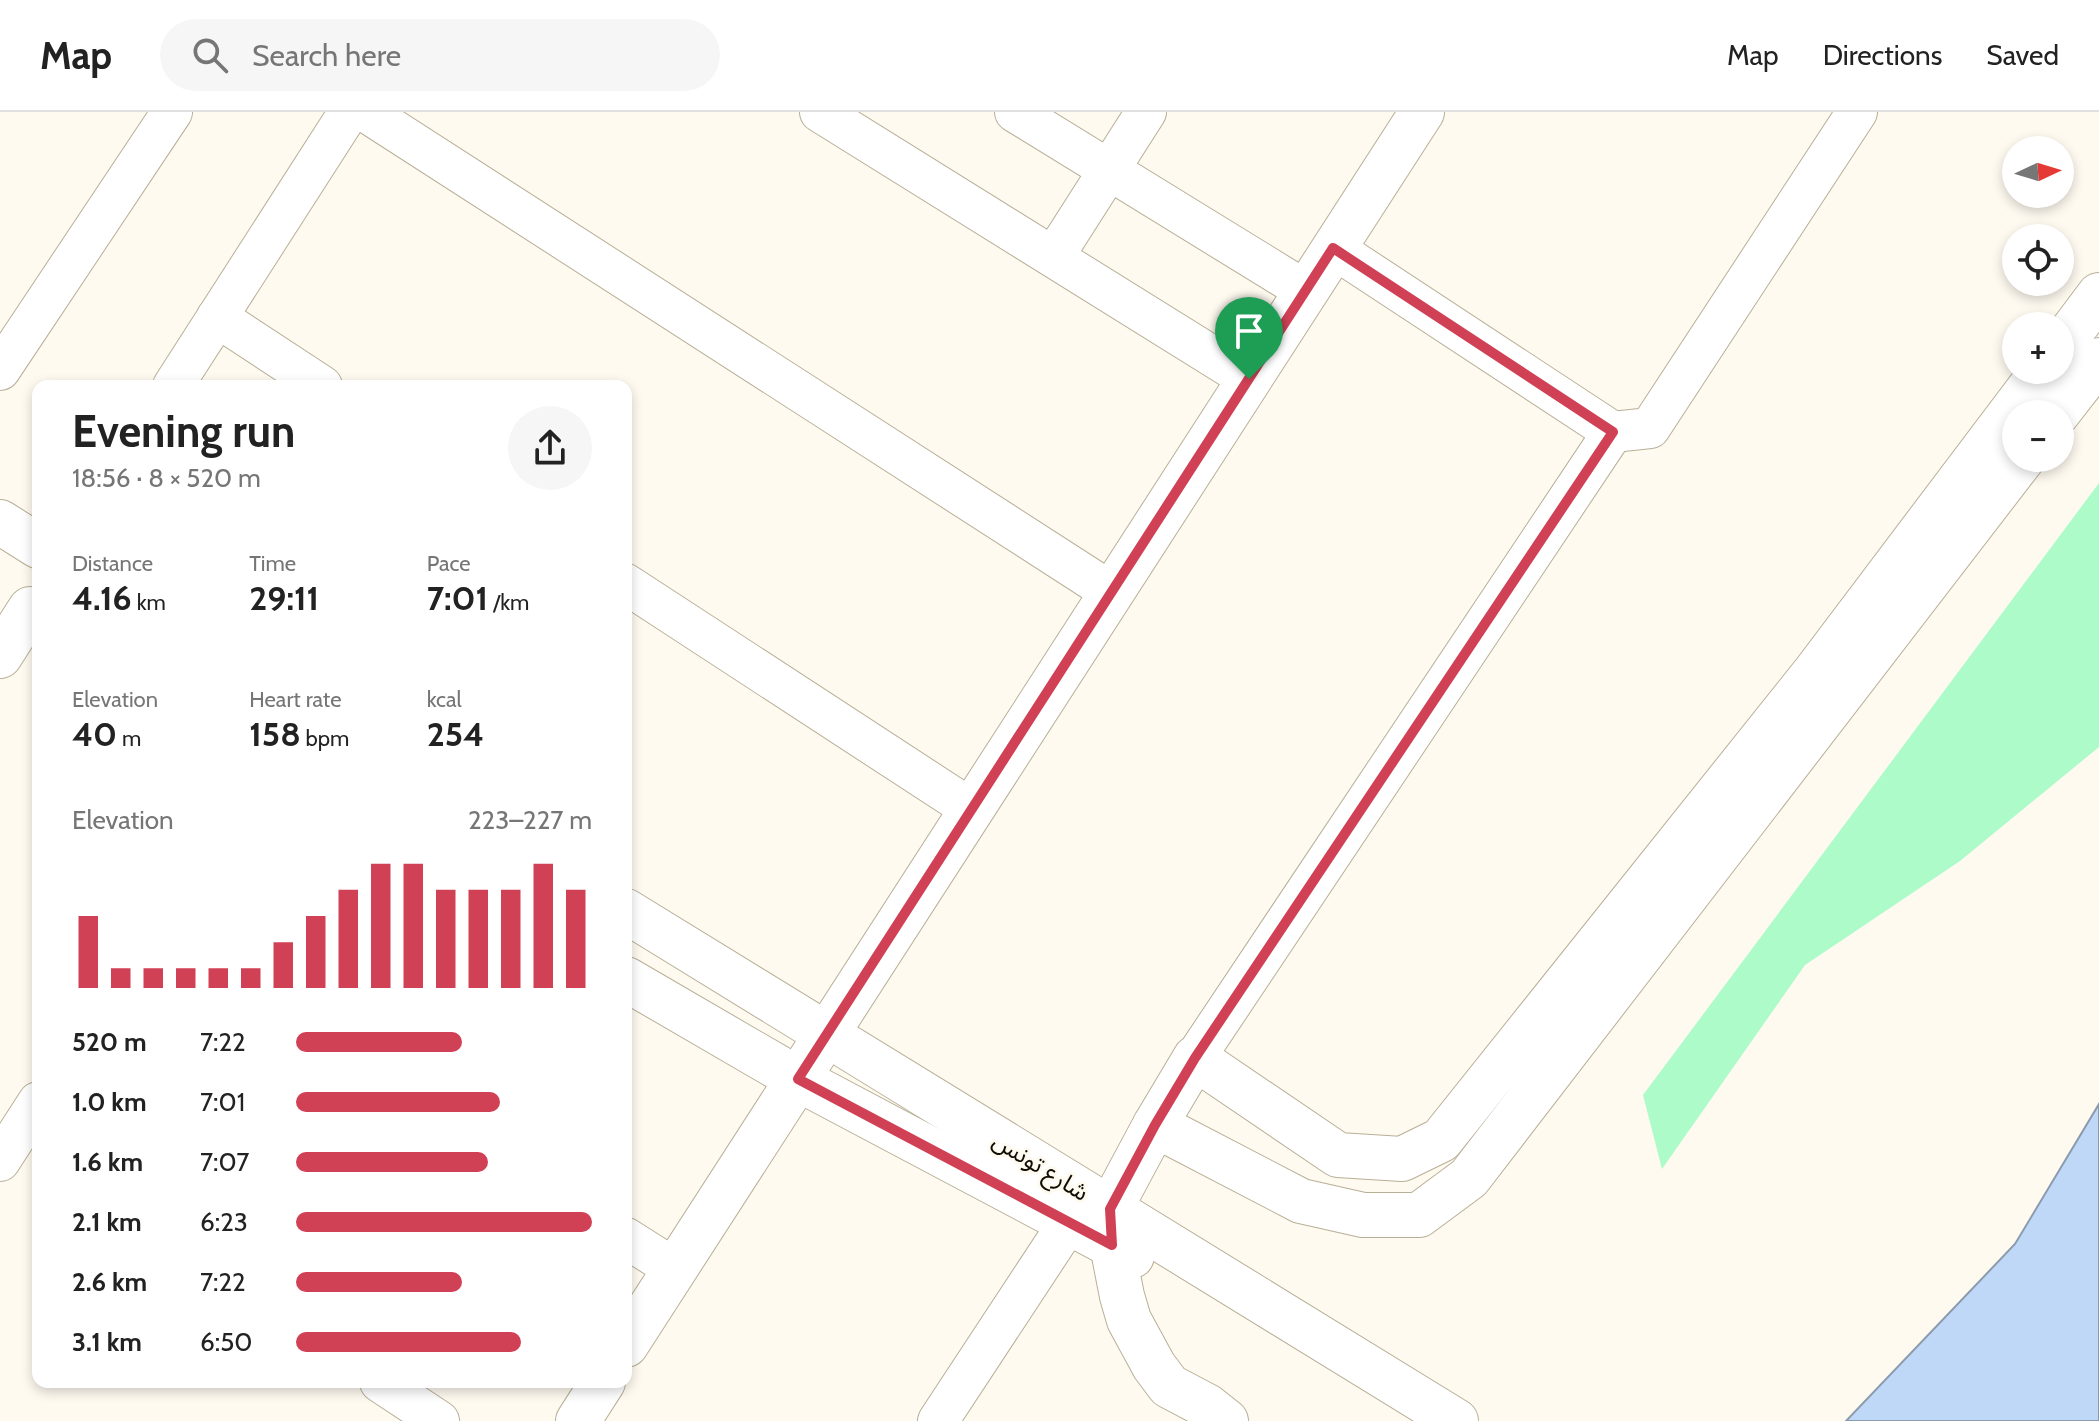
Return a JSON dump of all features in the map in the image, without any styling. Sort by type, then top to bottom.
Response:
[{"type":"street","points":[[0,370],[172,112]]},
{"type":"street","points":[[177,380],[349,112]]},
{"type":"street","points":[[366,112],[1111,592]]},
{"type":"street","points":[[820,112],[1249,379]]},
{"type":"street","points":[[1015,112],[1306,291]]},
{"type":"street","points":[[1054,256],[1146,112]]},
{"type":"street","points":[[632,1336],[1422,112]]},
{"type":"street","points":[[1333,248],[1613,432],[1650,428],[1857,112]]},
{"type":"street","points":[[2074,328],[2099,295]]},
{"type":"street","points":[[217,317],[313,380]]},
{"type":"street","points":[[2068,400],[2099,360]]},
{"type":"street","points":[[1195,1058],[1338,1155],[1402,1159],[1441,1140],[1815,672],[2032,384]]},
{"type":"street","points":[[938,1421],[1097,1225],[1195,1058],[1613,432]]},
{"type":"street","points":[[1155,1125],[1301,1201],[1363,1215],[1419,1215],[1469,1178],[2012,472]]},
{"type":"street","points":[[0,522],[32,542]]},
{"type":"street","points":[[632,588],[971,809]]},
{"type":"street","points":[[0,656],[23,605]]},
{"type":"street","name":"شارع تونس","points":[[632,915],[828,1036],[1167,1276],[1399,1421]]},
{"type":"street","name":"شارع تونس","points":[[632,982],[798,1079],[1097,1225],[1456,1421]]},
{"type":"street","points":[[17,1153],[32,1117]]},
{"type":"street","points":[[1097,1225],[1129,1320],[1173,1404],[1198,1400],[1226,1421]]},
{"type":"street","points":[[632,1242],[675,1269]]},
{"type":"street","points":[[389,1388],[439,1421]]},
{"type":"street","points":[[578,1421],[599,1388]]},
{"type":"green space","points":[[2099,483],[2099,747],[1960,861],[1805,965],[1662,1169],[1643,1095]]},
{"type":"water","points":[[2099,1104],[2099,1421],[1846,1421],[2015,1244]]},
{"type":"route","points":[[1333,248],[1613,432],[1195,1058],[1110,1209],[1112,1245],[798,1079],[1249,379],[1333,248]]}]
